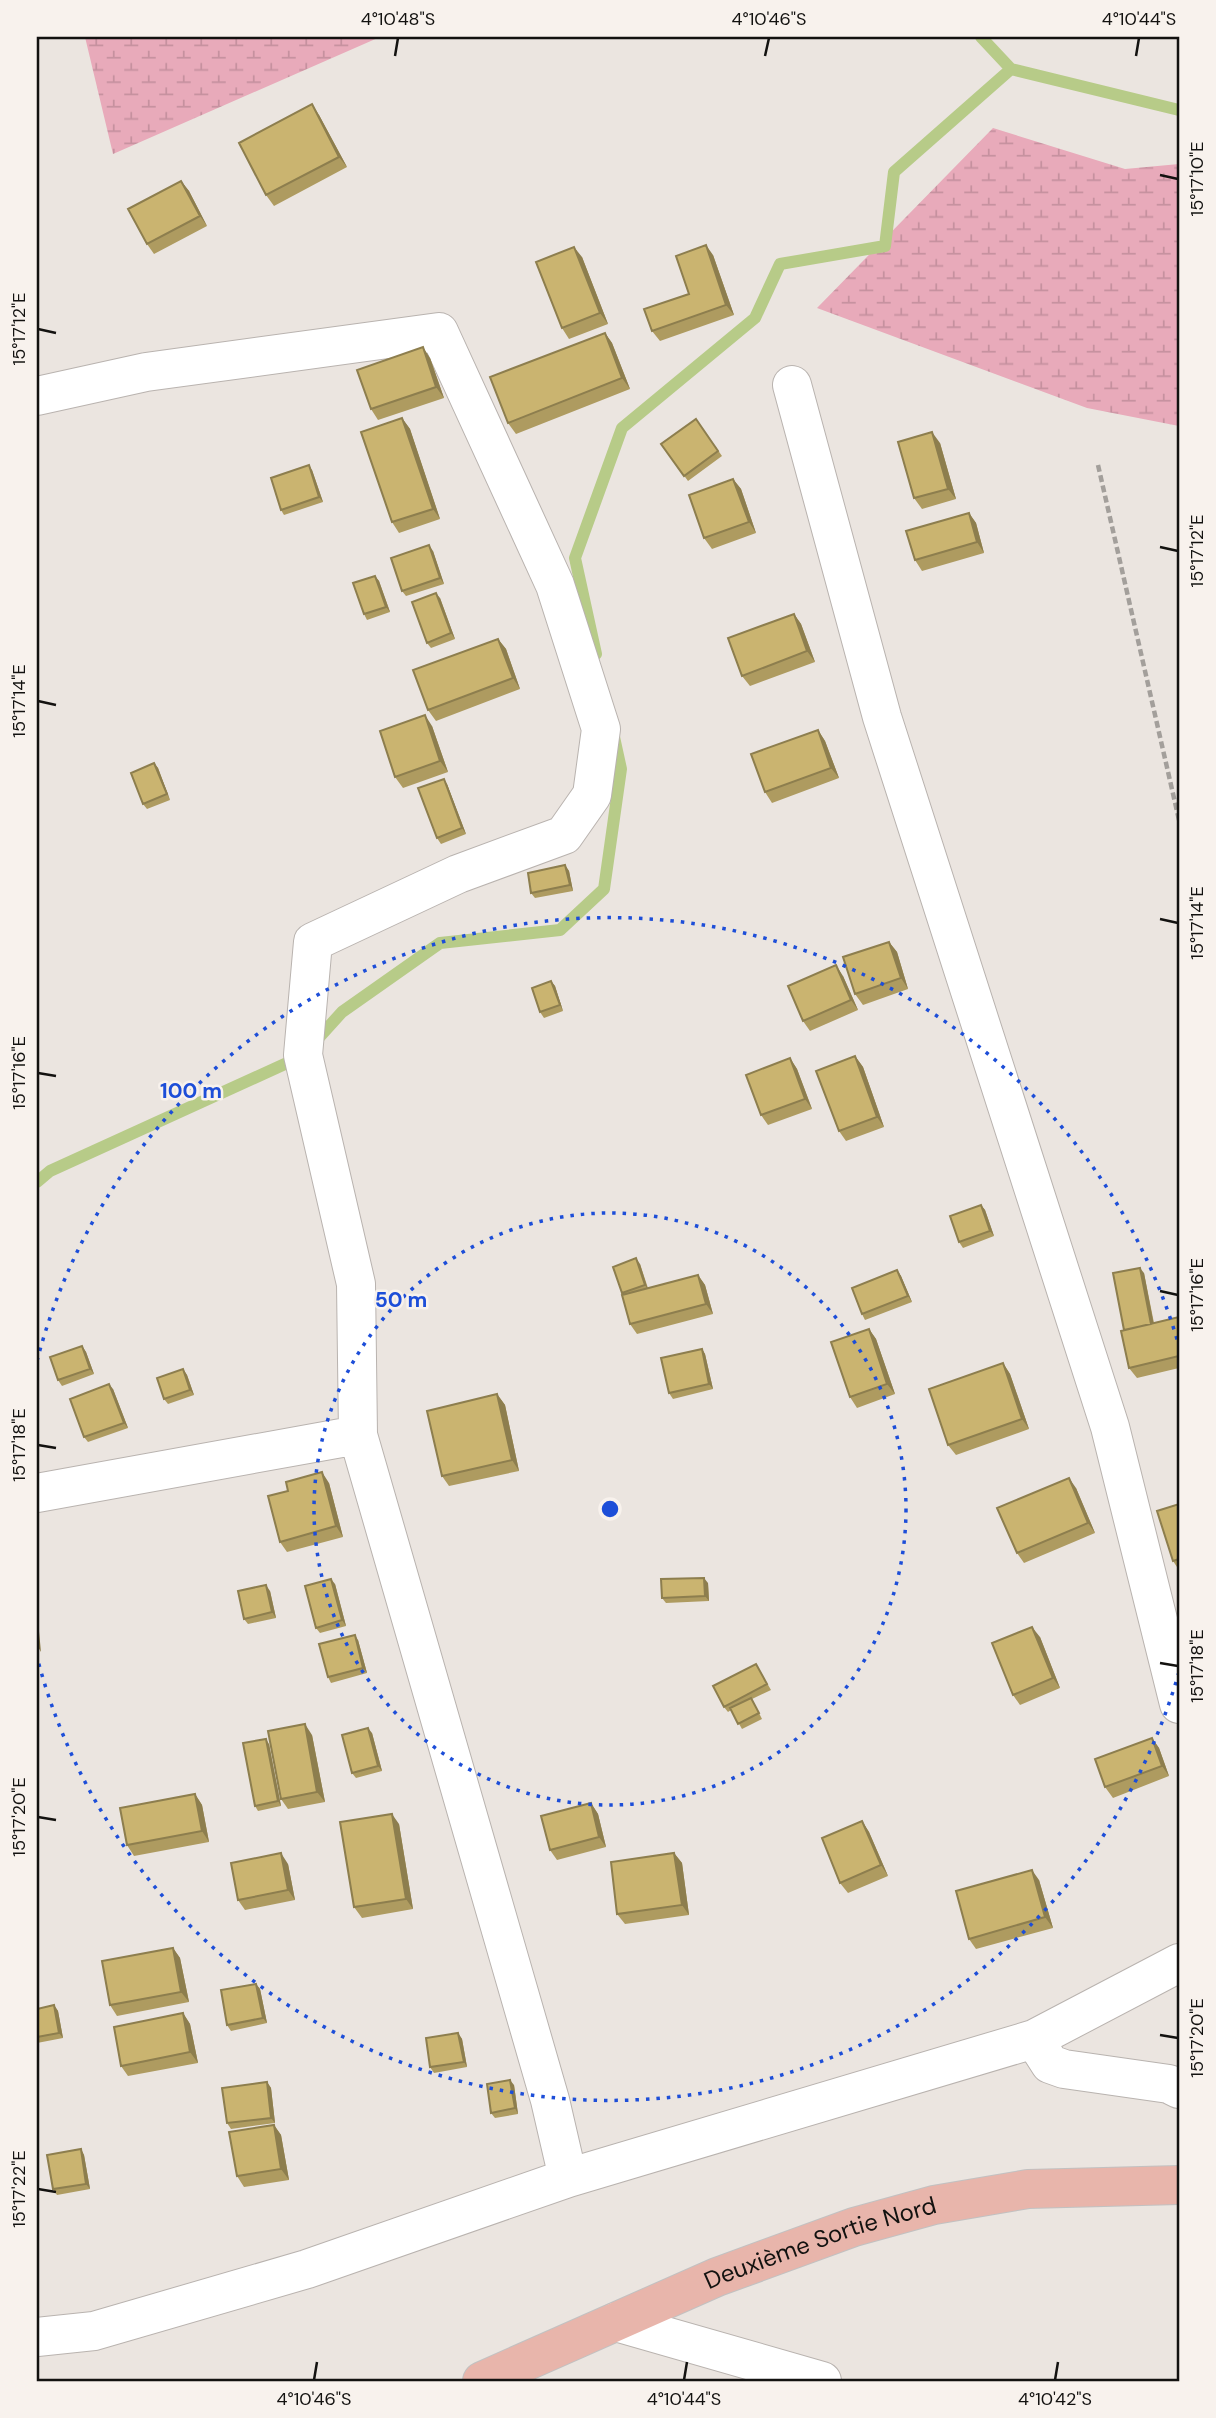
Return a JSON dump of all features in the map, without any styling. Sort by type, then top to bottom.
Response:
[{"type":"main road","name":"Deuxième Sortie Nord","points":[[482,2381],[742,2268],[854,2227],[934,2205],[1028,2189],[1179,2186]]},
{"type":"street","points":[[37,396],[146,372],[439,332],[555,584],[601,729],[592,795],[564,835],[458,874],[313,943],[303,1055],[356,1284],[358,1435],[550,2100],[568,2178]]},
{"type":"street","points":[[792,385],[883,717],[1110,1427],[1179,1704]]},
{"type":"street","points":[[37,1493],[358,1435]]},
{"type":"street","points":[[37,2337],[94,2331],[307,2270],[568,2178],[1034,2039],[1179,1963]]},
{"type":"street","points":[[1034,2039],[1050,2064],[1169,2084],[1179,2089]]},
{"type":"street","points":[[616,2322],[822,2381]]},
{"type":"path","points":[[1098,465],[1179,820]]},
{"type":"green space","points":[[85,37],[380,37],[113,154]]},
{"type":"green space","points":[[993,128],[1125,169],[1179,164],[1179,426],[1087,408],[817,308]]},
{"type":"building","points":[[312,104],[339,157],[266,195],[239,143]]},
{"type":"building","points":[[181,181],[200,216],[147,244],[128,209]]},
{"type":"building","points":[[706,245],[726,305],[652,331],[644,309],[689,294],[676,256]]},
{"type":"building","points":[[574,247],[600,313],[562,328],[536,262]]},
{"type":"building","points":[[605,333],[622,378],[508,423],[490,377]]},
{"type":"building","points":[[423,347],[436,387],[371,409],[357,370]]},
{"type":"building","points":[[402,418],[433,509],[392,522],[361,432]]},
{"type":"building","points":[[696,419],[718,451],[684,476],[661,444]]},
{"type":"building","points":[[932,432],[948,489],[914,498],[898,442]]},
{"type":"building","points":[[309,465],[319,497],[281,510],[271,478]]},
{"type":"building","points":[[733,479],[749,522],[704,538],[689,495]]},
{"type":"building","points":[[969,513],[977,542],[915,560],[906,531]]},
{"type":"building","points":[[429,545],[440,578],[402,591],[391,558]]},
{"type":"building","points":[[375,576],[386,607],[364,614],[353,583]]},
{"type":"building","points":[[436,593],[451,633],[427,643],[412,602]]},
{"type":"building","points":[[794,614],[807,651],[742,676],[728,638]]},
{"type":"building","points":[[498,639],[513,678],[428,710],[413,670]]},
{"type":"building","points":[[425,715],[440,761],[395,777],[380,731]]},
{"type":"building","points":[[818,730],[831,768],[765,792],[751,754]]},
{"type":"building","points":[[154,763],[167,794],[143,804],[131,773]]},
{"type":"building","points":[[444,779],[462,828],[437,838],[418,788]]},
{"type":"building","points":[[565,865],[570,885],[531,893],[528,873]]},
{"type":"building","points":[[889,942],[901,978],[855,994],[843,957]]},
{"type":"building","points":[[836,965],[851,1000],[803,1021],[788,986]]},
{"type":"building","points":[[551,981],[560,1005],[540,1012],[532,988]]},
{"type":"building","points":[[855,1056],[877,1117],[839,1131],[816,1071]]},
{"type":"building","points":[[790,1058],[805,1099],[761,1115],[746,1075]]},
{"type":"building","points":[[981,1205],[990,1231],[959,1242],[950,1216]]},
{"type":"building","points":[[636,1258],[645,1285],[622,1293],[613,1267]]},
{"type":"building","points":[[1140,1268],[1151,1324],[1124,1330],[1113,1273]]},
{"type":"building","points":[[897,1270],[908,1296],[862,1314],[852,1288]]},
{"type":"building","points":[[698,1275],[706,1304],[630,1324],[622,1295]]},
{"type":"building","points":[[1179,1317],[1179,1356],[1129,1368],[1121,1331]]},
{"type":"building","points":[[869,1329],[887,1384],[850,1397],[831,1342]]},
{"type":"building","points":[[82,1346],[90,1369],[58,1380],[50,1357]]},
{"type":"building","points":[[702,1349],[709,1384],[669,1393],[661,1358]]},
{"type":"building","points":[[1003,1363],[1022,1419],[948,1445],[929,1389]]},
{"type":"building","points":[[183,1369],[190,1390],[164,1399],[157,1378]]},
{"type":"building","points":[[109,1384],[124,1423],[84,1437],[70,1399]]},
{"type":"building","points":[[497,1394],[512,1460],[442,1476],[427,1411]]},
{"type":"building","points":[[322,1472],[336,1526],[280,1542],[268,1496],[288,1491],[286,1482]]},
{"type":"building","points":[[1069,1478],[1088,1523],[1017,1553],[997,1508]]},
{"type":"building","points":[[1179,1504],[1179,1559],[1173,1561],[1157,1511]]},
{"type":"building","points":[[704,1578],[705,1596],[662,1598],[661,1579]]},
{"type":"building","points":[[331,1579],[342,1620],[316,1628],[305,1586]]},
{"type":"building","points":[[266,1585],[272,1612],[244,1619],[238,1591]]},
{"type":"building","points":[[1032,1627],[1053,1678],[1013,1695],[992,1643]]},
{"type":"building","points":[[355,1635],[363,1668],[328,1677],[319,1644]]},
{"type":"building","points":[[756,1664],[767,1684],[724,1707],[713,1686]]},
{"type":"building","points":[[751,1698],[759,1713],[738,1724],[730,1708]]},
{"type":"building","points":[[305,1724],[317,1792],[281,1799],[268,1731]]},
{"type":"building","points":[[368,1728],[378,1766],[352,1773],[342,1735]]},
{"type":"building","points":[[1152,1738],[1162,1766],[1105,1787],[1095,1759]]},
{"type":"building","points":[[266,1739],[278,1801],[255,1806],[243,1743]]},
{"type":"building","points":[[195,1794],[202,1831],[127,1845],[120,1808]]},
{"type":"building","points":[[591,1803],[599,1837],[550,1850],[541,1816]]},
{"type":"building","points":[[392,1814],[406,1899],[354,1907],[340,1822]]},
{"type":"building","points":[[862,1821],[881,1865],[840,1883],[822,1838]]},
{"type":"building","points":[[281,1853],[288,1890],[238,1900],[231,1863]]},
{"type":"building","points":[[674,1853],[682,1905],[617,1914],[611,1862]]},
{"type":"building","points":[[1032,1870],[1045,1917],[969,1939],[956,1891]]},
{"type":"building","points":[[173,1948],[181,1992],[110,2005],[102,1961]]},
{"type":"building","points":[[256,1984],[263,2018],[227,2025],[221,1990]]},
{"type":"building","points":[[54,2005],[59,2033],[37,2037],[37,2009]]},
{"type":"building","points":[[183,2013],[190,2052],[121,2066],[114,2027]]},
{"type":"building","points":[[458,2033],[464,2062],[430,2067],[426,2038]]},
{"type":"building","points":[[510,2080],[515,2108],[491,2113],[487,2084]]},
{"type":"building","points":[[267,2082],[271,2118],[227,2123],[222,2088]]},
{"type":"building","points":[[274,2125],[281,2169],[237,2176],[229,2132]]},
{"type":"building","points":[[81,2149],[86,2184],[53,2189],[47,2155]]},
{"type":"waterway","points":[[981,37],[1011,69],[1179,110]]},
{"type":"waterway","points":[[596,654],[575,558],[622,428],[755,318],[780,264],[885,246],[894,172],[1011,69]]},
{"type":"waterway","points":[[314,1043],[342,1012],[440,943],[560,930],[604,889],[621,769],[614,737]]},
{"type":"waterway","points":[[37,1182],[50,1171],[298,1058]]}]
